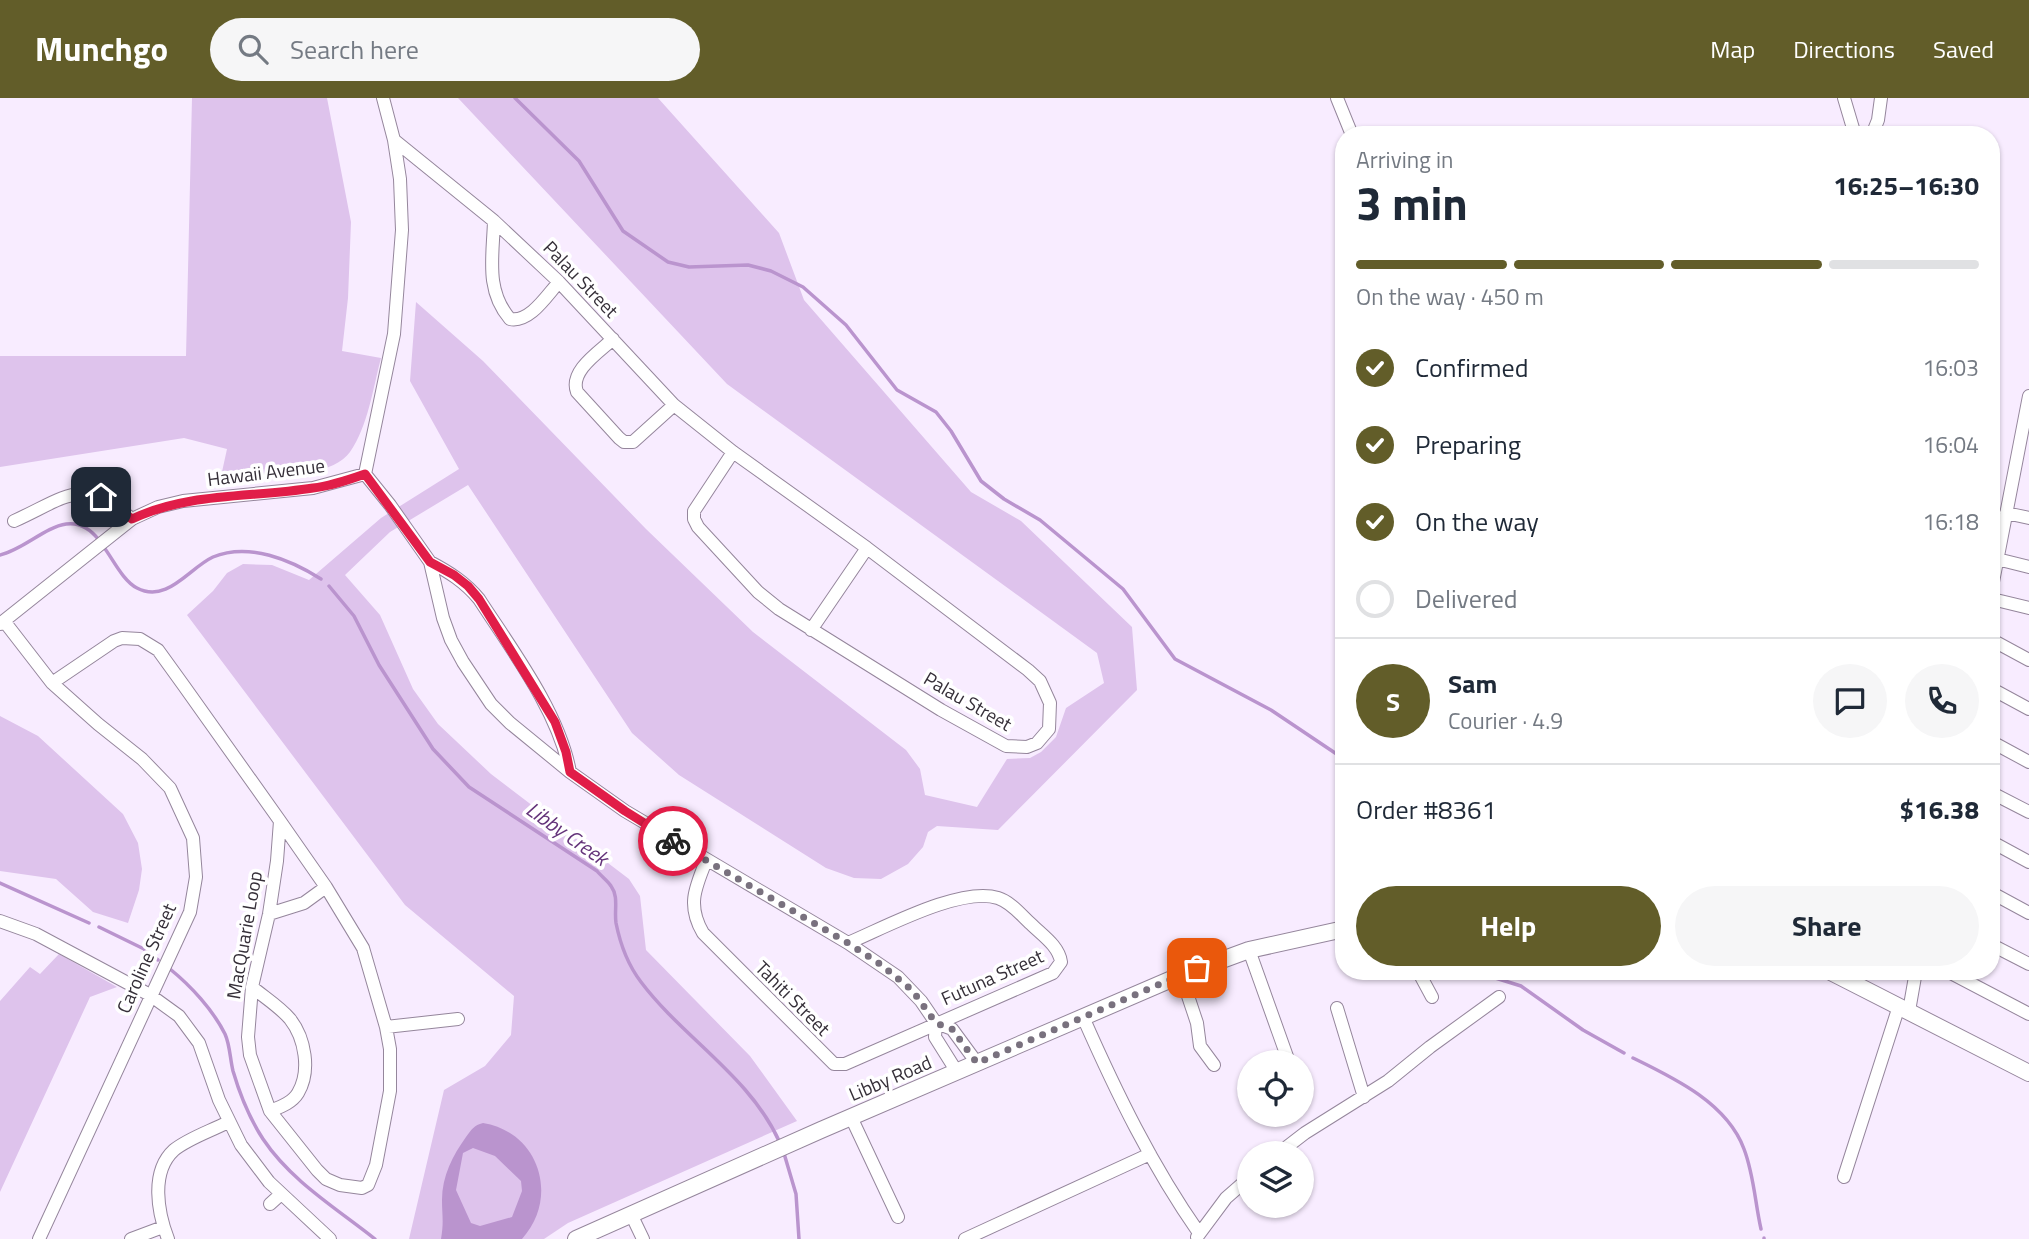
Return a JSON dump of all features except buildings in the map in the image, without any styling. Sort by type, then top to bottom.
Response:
[{"type":"main road","name":"Libby Road","points":[[586,1237],[768,1153],[1181,975],[1249,950],[1335,931]]},
{"type":"main road","points":[[1847,980],[2029,1072]]},
{"type":"street","points":[[383,98],[400,178],[402,230],[394,334],[365,474],[430,562],[443,618],[463,663],[491,704],[570,772],[625,811],[848,943],[898,977],[921,1001],[936,1023],[952,1029],[977,1063]]},
{"type":"street","points":[[1337,98],[1348,126]]},
{"type":"street","points":[[1844,98],[1852,126]]},
{"type":"street","points":[[1876,126],[1881,98]]},
{"type":"street","name":"Palau Street","points":[[394,140],[494,221],[559,282],[674,405],[1040,681],[1050,703],[1051,716],[1049,729],[1044,737],[1027,747],[1006,746],[811,630],[767,600],[698,527],[694,519],[696,508],[733,452]]},
{"type":"street","points":[[494,221],[493,288],[499,306],[510,319],[519,320],[526,316],[559,282]]},
{"type":"street","points":[[612,339],[577,374],[574,383],[577,392],[619,438],[624,442],[633,442],[674,405]]},
{"type":"street","points":[[2000,544],[2014,470],[2026,427],[2029,396]]},
{"type":"street","points":[[2014,470],[2029,474]]},
{"type":"street","name":"Hawaii Avenue","points":[[2,623],[132,519],[158,507],[183,501],[313,488],[365,474]]},
{"type":"street","points":[[14,521],[81,493],[101,497],[132,519]]},
{"type":"street","points":[[2006,513],[2029,518]]},
{"type":"street","points":[[811,630],[867,548]]},
{"type":"street","points":[[2000,560],[2029,567]]},
{"type":"street","points":[[430,562],[468,586],[491,617],[555,722],[570,772]]},
{"type":"street","points":[[2000,601],[2029,608]]},
{"type":"street","name":"Caroline Street","points":[[2,623],[52,683],[142,759],[170,788],[193,838],[196,877],[190,912],[39,1239]]},
{"type":"street","name":"MacQuarie Loop","points":[[52,683],[114,640],[131,638],[149,643],[166,661],[326,887],[363,948],[390,1049],[390,1091],[376,1165],[368,1185],[362,1188],[353,1188],[326,1179],[317,1170],[270,1111],[250,1055],[248,1037],[252,987],[269,914],[277,862],[279,821]]},
{"type":"street","points":[[2000,644],[2029,660]]},
{"type":"street","points":[[2000,693],[2029,709]]},
{"type":"street","points":[[2000,746],[2029,762]]},
{"type":"street","points":[[2000,797],[2029,812]]},
{"type":"street","points":[[2000,846],[2029,862]]},
{"type":"street","name":"Tahiti Street","points":[[706,860],[695,887],[693,903],[695,919],[703,933],[831,1062],[845,1064],[936,1023]]},
{"type":"street","points":[[269,914],[304,903],[326,887]]},
{"type":"street","name":"Futuna Street","points":[[848,943],[950,901],[990,896],[1007,902],[1060,955],[1061,962],[1053,973],[936,1023]]},
{"type":"street","points":[[2000,897],[2029,913]]},
{"type":"street","points":[[0,921],[36,933],[150,995],[179,1016],[199,1043],[228,1122],[253,1162],[281,1194],[330,1239]]},
{"type":"street","points":[[2000,949],[2029,964]]},
{"type":"street","points":[[1249,950],[1285,1050]]},
{"type":"street","points":[[1181,975],[1197,1023],[1200,1046],[1214,1066]]},
{"type":"street","points":[[1423,980],[1432,997]]},
{"type":"street","points":[[1844,1177],[1913,980]]},
{"type":"street","points":[[1964,980],[2029,1014]]},
{"type":"street","points":[[252,987],[288,1016],[302,1041],[304,1071],[298,1093],[289,1102],[270,1111]]},
{"type":"street","points":[[1295,1141],[1364,1097],[1499,997]]},
{"type":"street","points":[[1337,1008],[1364,1097]]},
{"type":"street","points":[[1083,1017],[1124,1106],[1198,1236],[1226,1198],[1237,1188]]},
{"type":"street","points":[[386,1027],[458,1018]]},
{"type":"street","points":[[936,1023],[935,1037],[957,1072]]},
{"type":"street","points":[[851,1117],[898,1217]]},
{"type":"street","points":[[131,1239],[166,1233],[159,1209],[159,1189],[161,1171],[167,1160],[182,1145],[228,1122]]},
{"type":"street","points":[[965,1239],[1150,1154]]},
{"type":"street","points":[[270,1204],[281,1194]]},
{"type":"street","points":[[631,1214],[643,1239]]},
{"type":"shaded area","points":[[192,98],[327,98],[351,222],[348,298],[342,351],[381,358],[369,406],[356,442],[340,461],[326,468],[271,478],[220,481],[227,449],[184,438],[0,467],[0,356],[186,356]]},
{"type":"shaded area","points":[[458,98],[658,98],[779,233],[804,300],[971,492],[1021,521],[1132,627],[1137,690],[998,830],[937,826],[928,832],[923,847],[908,864],[881,879],[854,878],[826,868],[679,775],[632,733],[468,485],[390,532],[345,575],[380,615],[413,689],[438,724],[491,774],[629,879],[640,896],[646,950],[750,1056],[797,1121],[568,1223],[544,1239],[409,1239],[444,1090],[485,1066],[511,1035],[514,996],[405,905],[187,615],[213,591],[227,573],[243,564],[272,565],[309,580],[381,518],[459,469],[410,381],[416,302],[483,361],[646,529],[753,632],[906,750],[920,769],[925,795],[977,807],[1007,759],[1030,758],[1041,752],[1056,737],[1066,708],[1104,683],[1097,653],[727,384]]},
{"type":"shaded area","points":[[0,716],[38,736],[123,814],[138,843],[142,869],[139,890],[128,923],[93,912],[56,879],[0,871]]},
{"type":"shaded area","points":[[59,954],[117,987],[90,997],[0,1192],[0,1001],[30,967],[40,974]]},
{"type":"shaded area","points":[[483,1123],[502,1129],[518,1139],[530,1153],[538,1169],[541,1186],[540,1204],[534,1222],[522,1239],[441,1239],[442,1191],[446,1174],[471,1130]],"holes":[[[473,1148],[495,1156],[521,1181],[522,1191],[512,1217],[480,1226],[471,1223],[456,1190],[463,1153]]]},
{"type":"waterway","points":[[515,98],[579,161],[623,231],[668,262],[689,267],[748,265],[771,271],[803,287],[846,325],[897,390],[936,412],[951,431],[981,481],[1004,499],[1040,520],[1123,589],[1175,659],[1271,710],[1335,753]]},
{"type":"waterway","name":"Libby Creek","points":[[0,555],[63,525],[75,524],[87,529],[99,540]]},
{"type":"waterway","name":"Libby Creek","points":[[103,546],[127,580],[148,592],[168,588],[213,557],[241,551],[269,555],[297,565],[321,579]]},
{"type":"waterway","name":"Libby Creek","points":[[329,586],[354,616],[379,665],[433,749],[469,787],[597,871],[610,884],[615,895],[616,923],[620,938],[636,975],[658,1002],[752,1098],[780,1143]]},
{"type":"waterway","points":[[0,883],[89,923]]},
{"type":"waterway","points":[[99,927],[144,949],[158,960]]},
{"type":"waterway","points":[[170,969],[201,999],[220,1025],[227,1038],[233,1071],[246,1106],[258,1131],[274,1154],[300,1181],[375,1239]]},
{"type":"waterway","points":[[1502,980],[1521,986],[1583,1030],[1624,1053]]},
{"type":"waterway","points":[[1633,1058],[1682,1083],[1725,1118],[1744,1149],[1761,1229]]},
{"type":"waterway","name":"Libby Creek","points":[[783,1150],[796,1194],[799,1239]]},
{"type":"way so far","points":[[673,841],[848,943],[898,977],[912,990],[936,1023],[952,1029],[977,1063],[1197,968]]},
{"type":"route","points":[[101,497],[132,519],[158,507],[183,501],[313,488],[365,474],[430,562],[454,575],[479,599],[555,722],[570,772],[673,841]]}]
